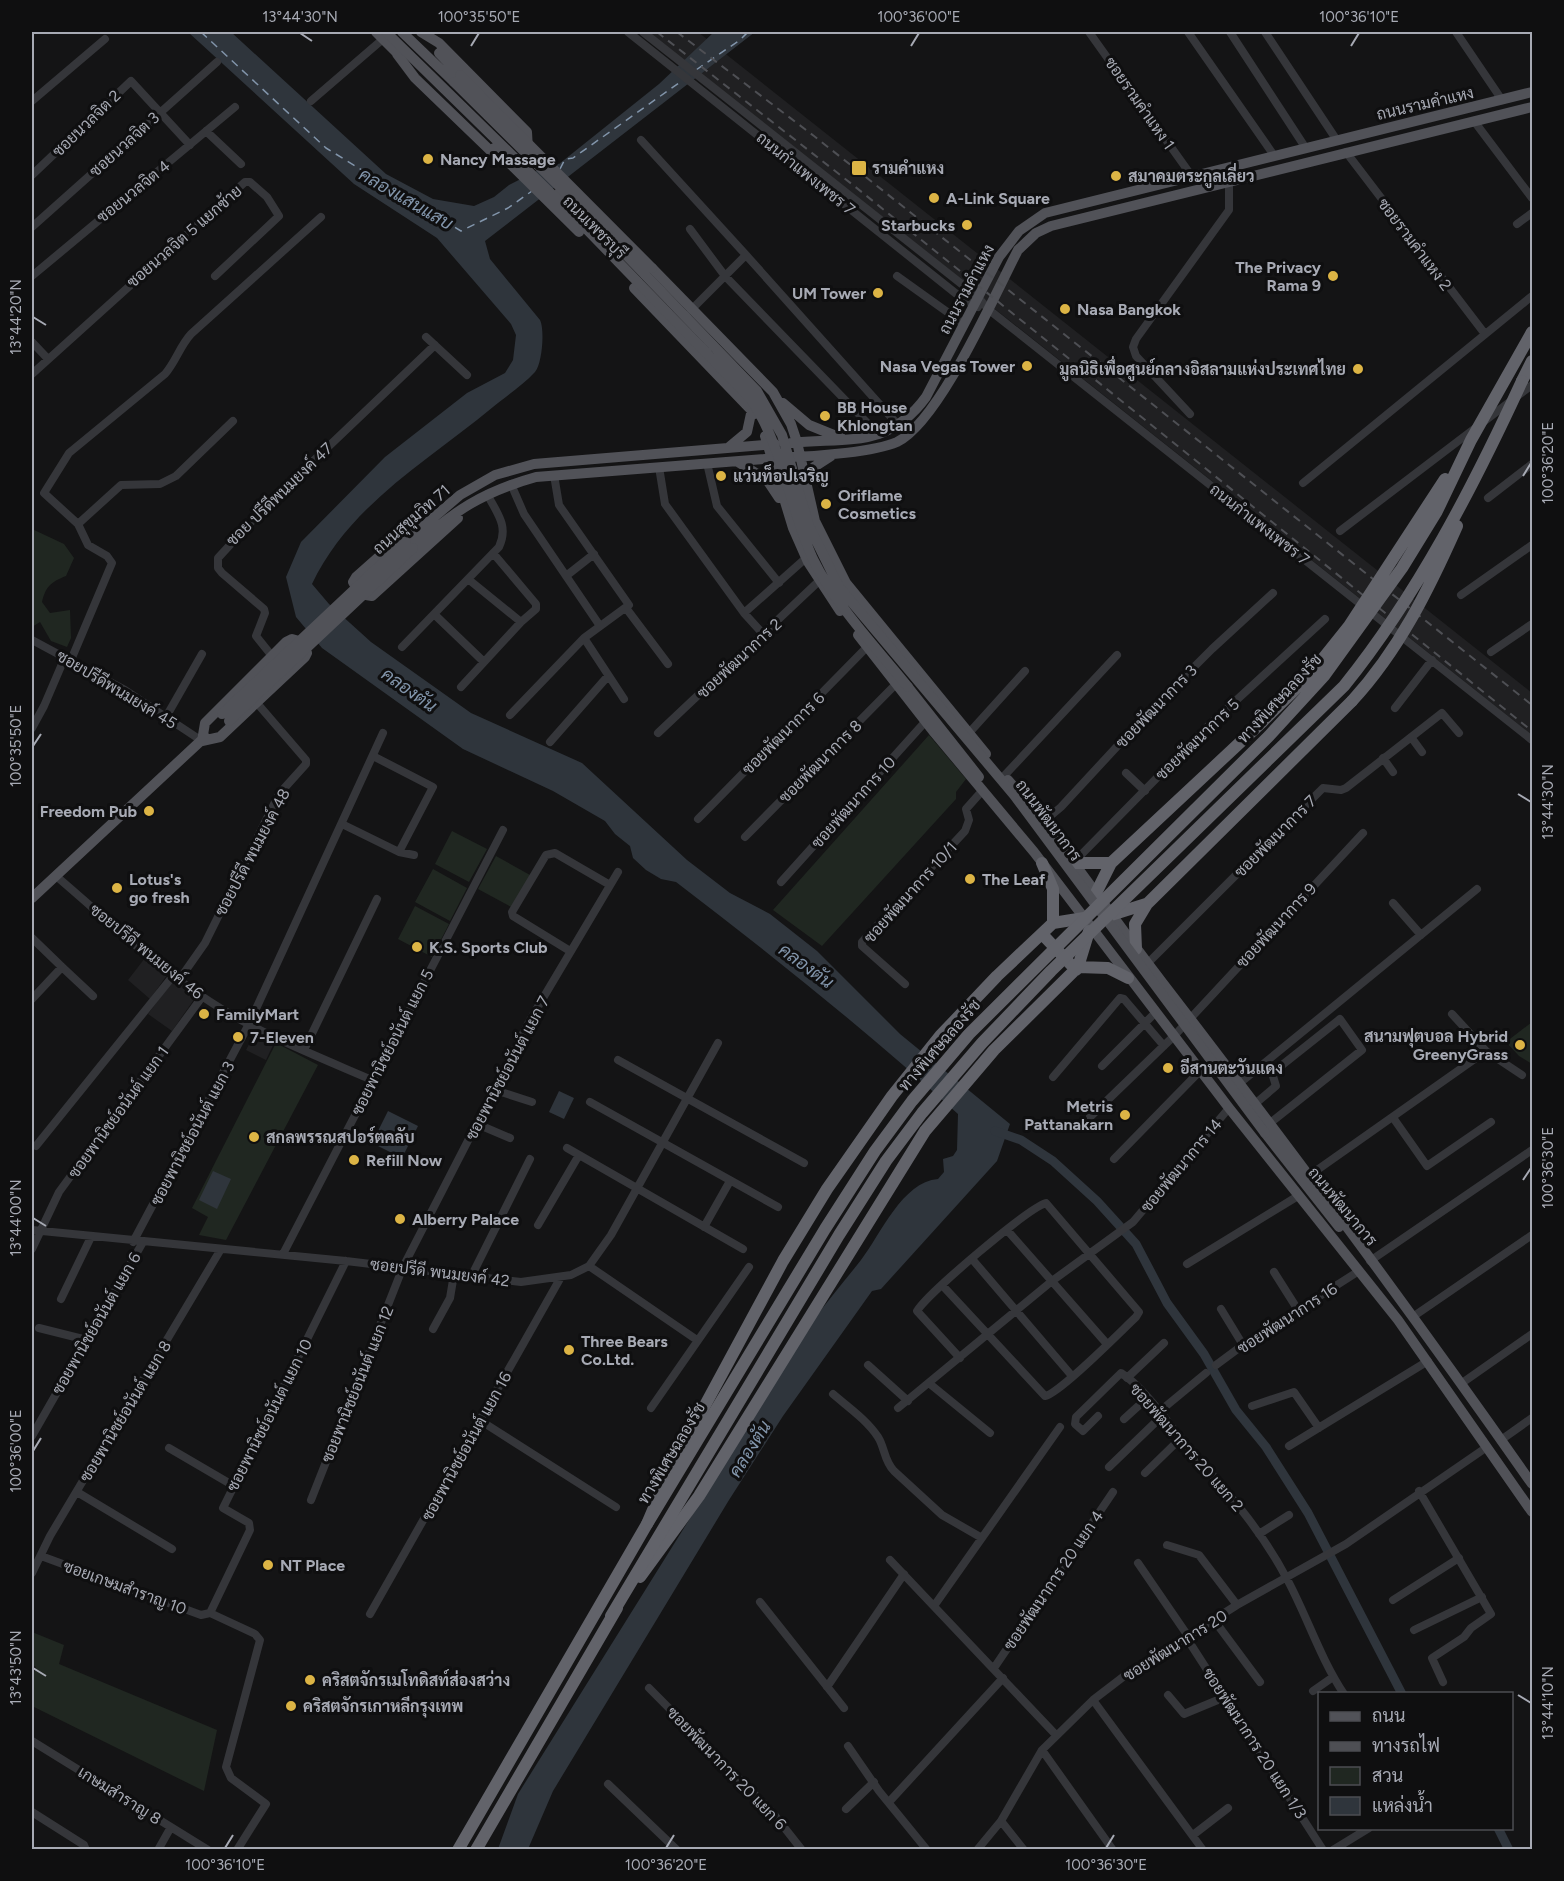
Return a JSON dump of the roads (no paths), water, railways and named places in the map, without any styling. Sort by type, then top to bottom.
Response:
[{"type":"highway","name":"ทางพิเศษฉลองรัช","points":[[458,1850],[647,1524],[825,1229],[875,1151],[912,1101],[984,1017],[1269,736],[1324,676],[1402,568],[1437,511],[1471,440],[1533,332]]},
{"type":"highway","name":"ทางพิเศษฉลองรัช","points":[[476,1850],[611,1616],[839,1235],[886,1161],[922,1113],[982,1043],[1051,971],[1344,686],[1379,643],[1478,478],[1533,362]]},
{"type":"highway","points":[[1095,895],[1112,863],[1309,676],[1350,626],[1471,440]]},
{"type":"highway","points":[[1136,949],[1135,924],[1147,904],[1352,701],[1390,655],[1427,591],[1478,478]]},
{"type":"highway","points":[[647,1524],[670,1470],[783,1262],[827,1189],[892,1096],[940,1036],[997,976],[1053,923],[1053,889],[1042,863]]},
{"type":"highway","points":[[1073,863],[1112,863]]},
{"type":"highway","points":[[1111,915],[1147,904]]},
{"type":"highway","points":[[611,1616],[699,1496],[925,1131],[994,1050],[1077,968],[1085,924],[1053,923]]},
{"type":"highway","points":[[1042,934],[1077,968],[1108,968],[1128,978]]},
{"type":"main road","name":"ถนนเพชรบุรี","points":[[402,32],[457,79],[652,268],[773,392],[790,424],[800,457]]},
{"type":"main road","name":"ถนนเพชรบุรี","points":[[420,32],[457,79],[741,380]]},
{"type":"main road","points":[[397,54],[415,78],[501,162],[519,161],[529,145],[527,132],[439,43],[420,32]]},
{"type":"main road","name":"ถนนเพชรบุรี","points":[[382,34],[568,210],[741,380]]},
{"type":"main road","name":"ถนนเพชรบุรี","points":[[382,34],[397,54],[441,94],[752,409],[772,458]]},
{"type":"main road","name":"ถนนรามคำแหง","points":[[772,458],[800,457],[848,445],[899,426],[914,414],[926,397],[1010,240],[1032,220],[1061,208],[1533,92]]},
{"type":"main road","name":"ถนนรามคำแหง","points":[[768,445],[796,442],[848,445],[896,442],[923,421],[935,405],[1018,250],[1036,233],[1070,220],[1126,209],[1533,106]]},
{"type":"main road","points":[[1469,108],[1474,121]]},
{"type":"main road","points":[[559,193],[666,303],[686,340]]},
{"type":"main road","points":[[1123,193],[1126,209]]},
{"type":"main road","points":[[666,303],[691,310]]},
{"type":"main road","name":"ถนนพัฒนาการ","points":[[741,380],[767,426],[801,528],[832,592],[1002,805],[1085,924],[1428,1361],[1533,1512]]},
{"type":"main road","name":"ถนนพัฒนาการ","points":[[741,380],[758,391],[776,420],[809,526],[839,587],[1014,795],[1265,1133],[1338,1227],[1370,1261]]},
{"type":"main road","points":[[773,392],[810,425],[848,445]]},
{"type":"main road","points":[[726,448],[736,443],[747,432],[752,409]]},
{"type":"main road","name":"ถนนสุขุมวิท 71","points":[[32,898],[205,738],[460,495],[495,475],[534,465],[768,445]]},
{"type":"main road","points":[[805,487],[809,474],[820,461],[848,445]]},
{"type":"main road","name":"ถนนพัฒนาการ","points":[[800,457],[805,487],[815,521],[840,572],[1042,823],[1136,949],[1256,1103],[1370,1261],[1414,1316],[1533,1484]]},
{"type":"main road","name":"ถนนพัฒนาการ","points":[[772,458],[788,514],[806,558],[820,582],[926,722],[1034,852]]},
{"type":"main road","name":"ถนนสุขุมวิท 71","points":[[409,545],[487,494],[536,477],[772,458]]},
{"type":"main road","points":[[736,461],[767,480],[788,514]]},
{"type":"main road","points":[[460,495],[438,504],[356,577],[355,588],[365,597],[372,596],[458,518],[466,506]]},
{"type":"main road","points":[[820,582],[830,573],[840,572]]},
{"type":"main road","points":[[292,639],[298,641],[307,653],[220,737],[205,738],[205,723],[272,656],[292,639]]},
{"type":"main road","points":[[1085,924],[1095,895]]},
{"type":"main road","points":[[1085,924],[1111,915]]},
{"type":"street","name":"ถนนกำแพงเพชร 7","points":[[628,32],[646,38],[1533,740]]},
{"type":"street","name":"ซอยรามคำแหง 1","points":[[1089,32],[1191,175]]},
{"type":"street","points":[[1188,32],[1274,154]]},
{"type":"street","points":[[1230,32],[1305,147]]},
{"type":"street","points":[[1265,32],[1336,139]]},
{"type":"street","points":[[1456,32],[1502,100]]},
{"type":"street","points":[[311,101],[382,34]]},
{"type":"street","points":[[32,101],[105,39]]},
{"type":"street","name":"ซอยนวลจิต 3","points":[[32,227],[217,62]]},
{"type":"street","name":"ซอยนวลจิต 2","points":[[32,175],[131,81],[190,145]]},
{"type":"street","name":"ซอยนวลจิต 4","points":[[32,276],[235,107]]},
{"type":"street","points":[[1474,121],[1533,198]]},
{"type":"street","points":[[206,131],[241,164]]},
{"type":"street","points":[[641,140],[899,426]]},
{"type":"street","name":"ซอยรามคำแหง 2","points":[[1346,152],[1485,334]]},
{"type":"street","name":"ซอยนวลจิต 5 แยกซ้าย","points":[[48,359],[245,182],[250,182],[267,197],[279,216],[215,276]]},
{"type":"street","points":[[1190,414],[1136,356],[1133,347],[1136,339],[1229,210],[1229,182]]},
{"type":"street","points":[[1517,224],[1533,213]]},
{"type":"street","points":[[32,728],[112,564],[107,556],[88,545],[78,524],[44,494],[69,453],[165,374],[176,362],[184,341],[321,217]]},
{"type":"street","points":[[690,229],[726,276],[879,435]]},
{"type":"street","points":[[691,310],[746,255]]},
{"type":"street","points":[[897,276],[964,324]]},
{"type":"street","points":[[1303,483],[1533,296]]},
{"type":"street","points":[[426,337],[467,375]]},
{"type":"street","points":[[32,342],[48,359],[32,374]]},
{"type":"street","name":"ซอย ปรีดีพนมยงค์ 47","points":[[272,656],[256,636],[265,613],[264,609],[222,573],[216,560],[223,549],[264,508],[435,345]]},
{"type":"street","points":[[1340,531],[1533,385]]},
{"type":"street","points":[[78,524],[121,485],[160,484],[176,476],[233,421]]},
{"type":"street","points":[[707,464],[717,506],[779,583]]},
{"type":"street","points":[[1488,498],[1533,464]]},
{"type":"street","points":[[659,467],[665,504],[744,613],[764,635]]},
{"type":"street","points":[[554,475],[559,505],[668,664]]},
{"type":"street","points":[[511,484],[525,514],[600,626]]},
{"type":"street","points":[[402,647],[493,553],[503,539],[504,524],[487,494]]},
{"type":"street","points":[[1461,595],[1533,544]]},
{"type":"street","points":[[461,687],[521,622],[536,609],[536,604],[493,553]]},
{"type":"street","points":[[566,576],[594,554]]},
{"type":"street","points":[[744,613],[806,558]]},
{"type":"street","points":[[468,579],[521,622]]},
{"type":"street","name":"ซอยพัฒนาการ 2","points":[[658,733],[820,582]]},
{"type":"street","name":"ซอยพัฒนาการ 3","points":[[1042,823],[1061,807],[1204,657],[1273,593]]},
{"type":"street","points":[[510,715],[584,638],[628,606]]},
{"type":"street","points":[[434,614],[484,663]]},
{"type":"street","name":"ซอยพัฒนาการ 5","points":[[1073,863],[1206,728],[1325,619]]},
{"type":"street","points":[[1491,652],[1533,624]]},
{"type":"street","points":[[584,638],[624,699]]},
{"type":"street","name":"ซอยปรีดีพนมยงค์ 45","points":[[32,640],[68,658],[205,738]]},
{"type":"street","name":"ซอยพัฒนาการ 6","points":[[698,819],[867,647]]},
{"type":"street","points":[[166,717],[202,654]]},
{"type":"street","points":[[1004,776],[1117,655]]},
{"type":"street","points":[[1395,708],[1432,660]]},
{"type":"street","points":[[969,733],[1025,671]]},
{"type":"street","points":[[550,742],[608,676]]},
{"type":"street","name":"ซอยพัฒนาการ 8","points":[[745,837],[896,684]]},
{"type":"street","name":"ซอยปรีดี พนมยงค์ 48","points":[[176,978],[205,943],[279,794],[306,764],[306,760],[257,703]]},
{"type":"street","name":"ซอยพัฒนาการ 7","points":[[1148,963],[1323,788],[1341,790],[1346,788],[1444,713],[1459,732]]},
{"type":"street","name":"ซอยพัฒนาการ 10","points":[[781,882],[926,722]]},
{"type":"street","name":"ซอยพานิชย์อนันต์ แยก 3","points":[[133,1242],[249,1024],[383,733]]},
{"type":"street","points":[[1411,737],[1422,752]]},
{"type":"street","points":[[373,756],[434,787],[399,852]]},
{"type":"street","points":[[1383,758],[1393,772]]},
{"type":"street","points":[[1126,772],[1144,791]]},
{"type":"street","name":"ซอยพัฒนาการ 10/1","points":[[905,984],[862,946],[862,942],[965,831],[969,820],[966,809],[982,791]]},
{"type":"street","points":[[342,824],[399,852],[414,855]]},
{"type":"street","name":"ซอยพานิชย์อนันต์ แยก 5","points":[[283,1254],[503,830]]},
{"type":"street","name":"ซอยพัฒนาการ 9","points":[[1090,1117],[1191,1019],[1363,833]]},
{"type":"street","points":[[570,951],[513,916],[512,912],[546,855],[555,853],[610,885]]},
{"type":"street","name":"ซอยพานิชย์อนันต์ แยก 7","points":[[404,1268],[477,1124],[570,951],[618,872]]},
{"type":"street","name":"ซอยปรีดี พนมยงค์ 46","points":[[56,876],[176,978],[202,997],[249,1024],[372,1080]]},
{"type":"street","points":[[1240,1083],[1478,889]]},
{"type":"street","points":[[304,1050],[377,900]]},
{"type":"street","points":[[1393,903],[1421,935]]},
{"type":"street","points":[[32,938],[93,996]]},
{"type":"street","points":[[32,999],[62,967]]},
{"type":"street","points":[[36,1146],[176,978]]},
{"type":"street","name":"ซอยพานิชย์อนันต์ แยก 1","points":[[32,1249],[59,1192],[202,997]]},
{"type":"street","points":[[1053,1077],[1120,998],[1124,999],[1164,1046]]},
{"type":"street","points":[[1102,1066],[1156,1012]]},
{"type":"street","points":[[1452,1014],[1486,1052],[1522,1075]]},
{"type":"street","points":[[1256,1103],[1276,1086],[1272,1073],[1340,1019],[1362,1050],[1270,1123]]},
{"type":"street","points":[[697,1340],[589,1266],[638,1189],[718,1043]]},
{"type":"street","points":[[1310,1175],[1394,1119],[1486,1052]]},
{"type":"street","points":[[618,1060],[804,1163]]},
{"type":"street","points":[[1114,1159],[1200,1071]]},
{"type":"street","points":[[495,1090],[532,1102]]},
{"type":"street","points":[[590,1102],[777,1207]]},
{"type":"street","name":"ซอยพัฒนาการ 14","points":[[1089,1253],[1133,1222],[1229,1108]]},
{"type":"street","points":[[1394,1119],[1427,1166],[1491,1122]]},
{"type":"street","points":[[477,1124],[510,1138]]},
{"type":"street","points":[[567,1148],[743,1249]]},
{"type":"street","points":[[1370,1261],[1533,1150]]},
{"type":"street","points":[[538,1225],[579,1155]]},
{"type":"street","points":[[471,1276],[530,1159]]},
{"type":"street","points":[[704,1227],[730,1181]]},
{"type":"street","points":[[1186,1264],[1298,1196]]},
{"type":"street","points":[[942,1285],[1045,1396],[1050,1395],[1072,1376],[1139,1312],[1046,1203],[1007,1230],[972,1259],[942,1285],[917,1311],[960,1358]]},
{"type":"street","name":"ซอยปรีดี พนมยงค์ 42","points":[[32,1230],[133,1242],[283,1254],[521,1282],[561,1277],[589,1266]]},
{"type":"street","points":[[1007,1230],[1107,1344]]},
{"type":"street","points":[[1414,1316],[1533,1235]]},
{"type":"street","points":[[61,1299],[91,1237]]},
{"type":"street","name":"ซอยพานิชย์อนันต์ แยก 6","points":[[32,1436],[143,1242]]},
{"type":"street","name":"ซอยพานิชย์อนันต์ แยก 8","points":[[32,1573],[77,1492],[221,1249]]},
{"type":"street","points":[[898,1408],[1089,1253]]},
{"type":"street","points":[[972,1259],[1072,1376]]},
{"type":"street","name":"ซอยพานิชย์อนันต์ แยก 10","points":[[210,1613],[250,1530],[249,1523],[223,1508],[346,1261]]},
{"type":"street","points":[[651,1408],[749,1267]]},
{"type":"street","name":"ซอยพานิชย์อนันต์ แยก 12","points":[[311,1500],[404,1268]]},
{"type":"street","name":"ซอยพัฒนาการ 16","points":[[1216,1365],[1359,1271]]},
{"type":"street","points":[[1275,1272],[1298,1310]]},
{"type":"street","points":[[433,1329],[450,1298],[454,1274]]},
{"type":"street","name":"ซอยพานิชย์อนันต์ แยก 16","points":[[370,1614],[561,1277]]},
{"type":"street","points":[[1221,1309],[1244,1345]]},
{"type":"street","points":[[39,1328],[87,1340]]},
{"type":"street","points":[[1462,1383],[1533,1334]]},
{"type":"street","points":[[1127,1378],[1164,1343]]},
{"type":"street","points":[[1289,1446],[1428,1361]]},
{"type":"street","points":[[868,1365],[908,1401]]},
{"type":"street","name":"ซอยพัฒนาการ 20 แยก 2","points":[[1098,1416],[1083,1431],[1075,1424],[1076,1417],[1121,1373],[1161,1413],[1240,1506],[1259,1534],[1287,1578],[1332,1677],[1343,1692]]},
{"type":"street","points":[[1109,1467],[1161,1413],[1206,1373]]},
{"type":"street","points":[[930,1384],[990,1433]]},
{"type":"street","points":[[1252,1406],[1294,1392],[1319,1428]]},
{"type":"street","points":[[833,1394],[874,1432],[883,1446],[888,1465],[894,1471],[942,1515],[982,1538]]},
{"type":"street","points":[[1124,1419],[1146,1399]]},
{"type":"street","points":[[1501,1440],[1533,1418]]},
{"type":"street","points":[[481,1421],[615,1507]]},
{"type":"street","points":[[934,1606],[1060,1427]]},
{"type":"street","points":[[1145,1473],[1181,1438]]},
{"type":"street","name":"ซอยพัฒนาการ 20","points":[[977,1850],[1001,1821],[1042,1750],[1093,1700],[1123,1677],[1237,1605],[1346,1544],[1419,1491],[1487,1447]]},
{"type":"street","points":[[169,1448],[234,1486]]},
{"type":"street","points":[[1419,1491],[1491,1615],[1431,1659],[1443,1682]]},
{"type":"street","points":[[77,1492],[172,1549]]},
{"type":"street","name":"ซอยพัฒนาการ 20 แยก 4","points":[[994,1668],[1113,1492]]},
{"type":"street","points":[[1259,1534],[1289,1515]]},
{"type":"street","points":[[1167,1545],[1198,1555],[1237,1605]]},
{"type":"street","name":"ซอยเกษมสำราญ 10","points":[[41,1556],[201,1615],[210,1613]]},
{"type":"street","points":[[1393,1600],[1459,1558]]},
{"type":"street","name":"ซอยพัฒนาการ 20 แยก 4","points":[[890,1560],[1056,1735]]},
{"type":"street","name":"ซอยพัฒนาการ 20 แยก 1/3","points":[[1138,1563],[1323,1850]]},
{"type":"street","points":[[827,1687],[904,1574]]},
{"type":"street","points":[[1414,1630],[1482,1597]]},
{"type":"street","points":[[760,1602],[843,1708]]},
{"type":"street","points":[[210,1613],[255,1634],[260,1640],[226,1767],[231,1778],[266,1804],[237,1850]]},
{"type":"street","points":[[1214,1620],[1260,1682]]},
{"type":"street","points":[[1313,1691],[1332,1677]]},
{"type":"street","points":[[889,1802],[1003,1678]]},
{"type":"street","name":"ซอยพัฒนาการ 20 แยก 6","points":[[649,1688],[771,1812],[802,1850]]},
{"type":"street","points":[[1168,1695],[1184,1714],[1225,1697]]},
{"type":"street","points":[[1093,1700],[1203,1850]]},
{"type":"street","name":"เกษมสำราญ 8","points":[[32,1741],[208,1850]]},
{"type":"street","points":[[848,1746],[927,1850]]},
{"type":"street","points":[[1042,1750],[1113,1850]]},
{"type":"street","points":[[846,1809],[874,1782]]},
{"type":"street","points":[[608,1784],[677,1850]]},
{"type":"street","points":[[1193,1835],[1228,1808]]},
{"type":"street","points":[[32,1812],[84,1845],[86,1850]]},
{"type":"street","points":[[1001,1821],[1024,1850]]},
{"type":"street","points":[[158,1850],[171,1827]]},
{"type":"street","points":[[1333,1850],[1367,1830]]},
{"type":"water","points":[[188,32],[231,32],[386,174],[433,199],[474,206],[554,162],[559,164],[659,84],[714,32],[755,32],[485,241],[490,259],[542,325],[541,355],[535,372],[369,507],[347,530],[328,556],[312,584],[329,604],[371,642],[471,713],[582,763],[687,860],[730,893],[770,914],[817,951],[900,1034],[1010,1124],[997,1161],[881,1289],[872,1291],[783,1416],[729,1500],[553,1791],[528,1849],[498,1849],[518,1794],[815,1318],[861,1260],[903,1199],[925,1182],[938,1179],[944,1172],[943,1159],[953,1156],[957,1150],[958,1114],[855,1024],[748,938],[676,882],[661,879],[646,870],[633,858],[630,846],[615,834],[605,821],[553,791],[463,749],[322,648],[296,617],[286,577],[301,542],[385,457],[467,393],[505,373],[513,360],[516,335],[511,324],[437,238],[354,184]]},
{"type":"water","points":[[559,1091],[574,1098],[564,1119],[549,1112]]},
{"type":"water","points":[[388,1111],[418,1126],[402,1158],[372,1143]]},
{"type":"water","points":[[213,1171],[231,1179],[217,1209],[199,1200]]},
{"type":"waterway","points":[[995,1131],[1021,1140],[1053,1161],[1097,1201],[1136,1244],[1167,1303],[1204,1354],[1236,1410],[1266,1447],[1308,1513],[1401,1692]]},
{"type":"waterway","points":[[1499,1830],[1509,1850]]},
{"type":"railway","points":[[657,32],[853,185],[1532,731]]},
{"type":"railway","points":[[677,32],[814,136],[1532,705]]},
{"type":"place","name":"Nancy Massage","points":[[428,159]]},
{"type":"place","name":"รามคำแหง","points":[[859,168]]},
{"type":"place","name":"สมาคมตระกูลเลี่ยว","points":[[1116,176]]},
{"type":"place","name":"A-Link Square","points":[[934,198]]},
{"type":"place","name":"Starbucks","points":[[967,225]]},
{"type":"place","name":"The Privacy Rama 9","points":[[1333,276]]},
{"type":"place","name":"UM Tower","points":[[878,293]]},
{"type":"place","name":"Nasa Bangkok","points":[[1065,309]]},
{"type":"place","name":"Nasa Vegas Tower","points":[[1027,366]]},
{"type":"place","name":"มูลนิธิเพื่อศูนย์กลางอิสลามแห่งประเทศไทย","points":[[1358,369]]},
{"type":"place","name":"BB House Khlongtan","points":[[825,416]]},
{"type":"place","name":"แว่นท็อปเจริญ","points":[[721,476]]},
{"type":"place","name":"Oriflame Cosmetics","points":[[826,504]]},
{"type":"place","name":"Freedom Pub","points":[[149,811]]},
{"type":"place","name":"The Leaf","points":[[970,879]]},
{"type":"place","name":"Lotus's go fresh","points":[[117,888]]},
{"type":"place","name":"K.S. Sports Club","points":[[417,947]]},
{"type":"place","name":"FamilyMart","points":[[204,1014]]},
{"type":"place","name":"7-Eleven","points":[[238,1037]]},
{"type":"place","name":"สนามฟุตบอล Hybrid GreenyGrass","points":[[1520,1045]]},
{"type":"place","name":"อีสานตะวันแดง","points":[[1168,1068]]},
{"type":"place","name":"Metris Pattanakarn","points":[[1125,1115]]},
{"type":"place","name":"สกลพรรณสปอร์ตคลับ","points":[[254,1137]]},
{"type":"place","name":"Refill Now","points":[[354,1160]]},
{"type":"place","name":"Alberry Palace","points":[[400,1219]]},
{"type":"place","name":"Three Bears Co.Ltd.","points":[[569,1350]]},
{"type":"place","name":"NT Place","points":[[268,1565]]},
{"type":"place","name":"คริสตจักรเมโทดิสท์ส่องสว่าง","points":[[310,1680]]},
{"type":"place","name":"คริสตจักรเกาหลีกรุงเทพ","points":[[291,1706]]},
{"type":"water label","name":"คลองแสนแสบ","points":[[406,199]]},
{"type":"water label","name":"คลองตัน","points":[[409,690]]},
{"type":"water label","name":"คลองตัน","points":[[806,966]]},
{"type":"water label","name":"คลองตัน","points":[[750,1449]]}]
